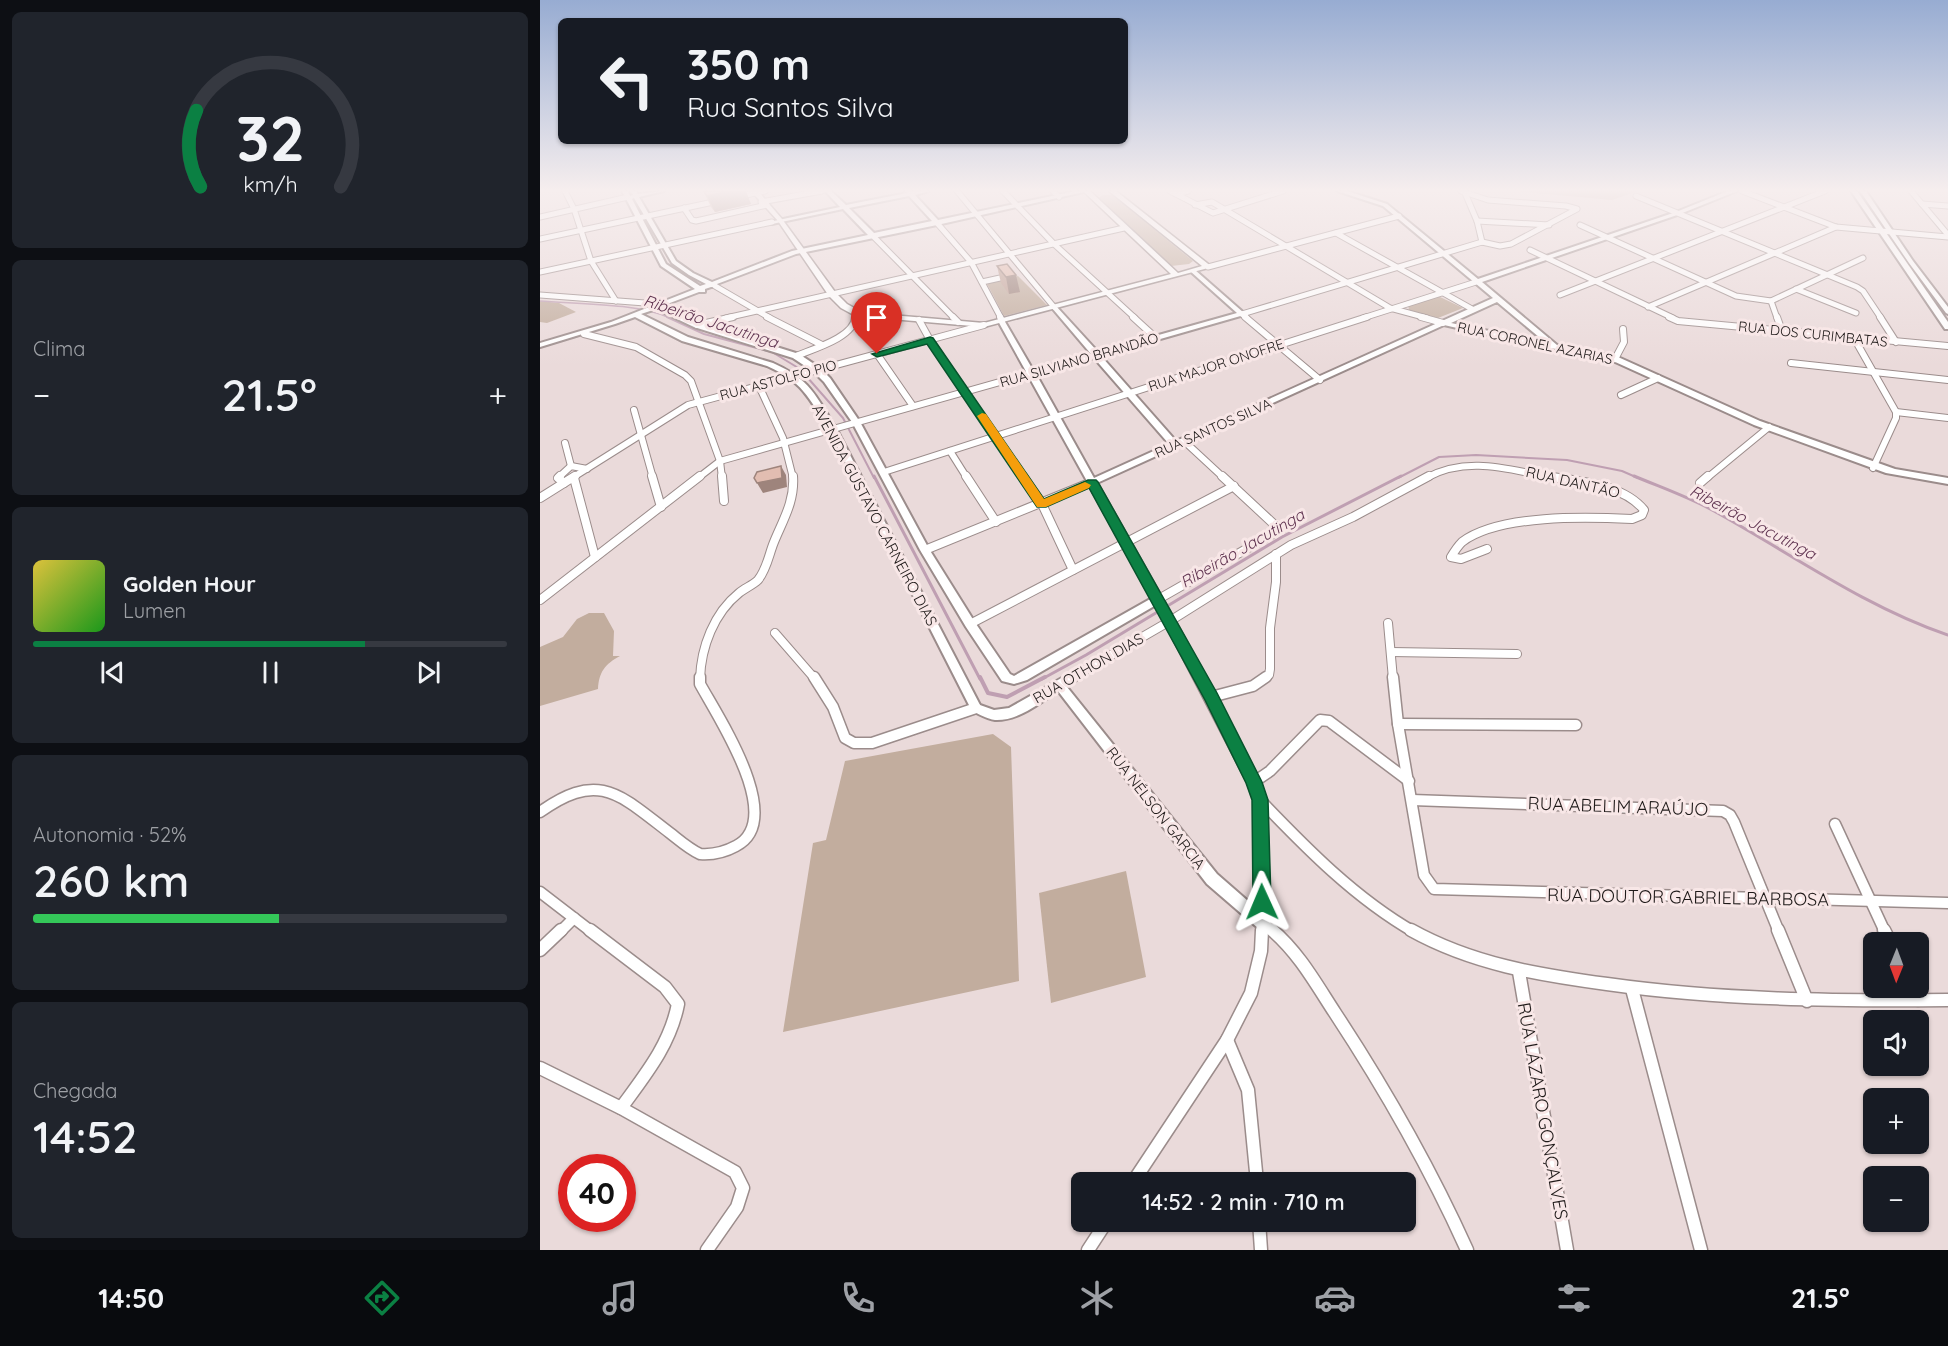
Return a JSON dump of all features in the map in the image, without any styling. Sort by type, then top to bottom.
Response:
[{"type":"main road","points":[[796,249],[819,284],[844,306],[855,312],[984,325]]},
{"type":"main road","points":[[1148,249],[1176,275]]},
{"type":"main road","points":[[1186,249],[1208,267]]},
{"type":"main road","name":"RUA ASTOLFO PIO","points":[[984,325],[1208,267]]},
{"type":"street","points":[[587,249],[591,261],[616,301]]},
{"type":"street","points":[[540,272],[641,249]]},
{"type":"street","points":[[656,249],[663,265],[701,290]]},
{"type":"street","points":[[667,249],[674,262],[680,267],[756,312],[822,345]]},
{"type":"street","points":[[540,347],[586,335],[780,260],[818,249]]},
{"type":"street","points":[[886,249],[958,322]]},
{"type":"street","points":[[960,249],[971,262],[1211,697],[1254,782],[1260,800],[1263,923],[1251,993],[1227,1040],[1140,1172]]},
{"type":"street","points":[[1005,249],[1175,445]]},
{"type":"street","points":[[697,325],[756,312],[829,291],[913,276],[1030,249]]},
{"type":"street","points":[[1060,249],[1156,338]]},
{"type":"street","points":[[1208,267],[1272,249]]},
{"type":"street","points":[[1295,249],[1390,308],[1443,323]]},
{"type":"street","points":[[1365,249],[1472,309]]},
{"type":"street","points":[[1438,249],[1555,348]]},
{"type":"street","name":"RUA SILVIANO BRANDÃO","points":[[540,600],[720,460],[1242,314],[1458,249]]},
{"type":"street","name":"RUA MAJOR ONOFRE","points":[[884,472],[1571,249]]},
{"type":"street","points":[[1634,249],[1740,297],[1771,301],[1863,258]]},
{"type":"street","points":[[1560,295],[1673,249]]},
{"type":"street","points":[[1764,249],[1860,289],[1896,342]]},
{"type":"street","points":[[1648,307],[1782,249]]},
{"type":"street","points":[[1893,249],[1948,327]]},
{"type":"street","points":[[1903,249],[1948,314],[1940,315]]},
{"type":"street","name":"RUA DOS CURIMBATAS","points":[[1530,250],[1678,321],[1948,346]]},
{"type":"street","points":[[1900,261],[1911,262]]},
{"type":"street","points":[[1193,271],[1320,380]]},
{"type":"street","points":[[982,282],[1024,273]]},
{"type":"street","points":[[1796,289],[1856,313]]},
{"type":"street","points":[[540,295],[616,301],[647,311]]},
{"type":"street","name":"RUA SANTOS SILVA","points":[[925,550],[1042,504],[1497,299]]},
{"type":"street","points":[[1771,301],[1782,331]]},
{"type":"street","name":"AVENIDA GUSTAVO CARNEIRO DIAS","points":[[647,311],[796,356],[827,380],[884,472],[925,550],[970,624],[1002,674],[1014,680]]},
{"type":"street","name":"AVENIDA GUSTAVO CARNEIRO DIAS","points":[[647,311],[685,339],[748,357],[796,375],[834,428],[976,708]]},
{"type":"street","points":[[796,356],[853,329],[855,312]]},
{"type":"street","points":[[919,320],[930,340],[1042,504],[1073,570]]},
{"type":"street","name":"RUA CORONEL AZARIAS","points":[[1443,323],[1615,359],[1829,455],[1894,472],[1948,481]]},
{"type":"street","name":"RUA ASTOLFO PIO","points":[[540,498],[682,408],[984,325]]},
{"type":"street","points":[[1615,359],[1624,342],[1623,329]]},
{"type":"street","points":[[586,335],[636,347],[685,375],[691,381],[720,460],[724,501]]},
{"type":"street","points":[[1854,338],[1896,412],[1896,418],[1874,466]]},
{"type":"street","points":[[877,354],[913,406]]},
{"type":"street","points":[[1791,363],[1948,380]]},
{"type":"street","points":[[1621,395],[1658,378]]},
{"type":"street","points":[[540,812],[556,798],[572,790],[589,787],[614,792],[698,854],[717,853],[737,846],[753,832],[757,814],[752,784],[700,684],[700,668],[703,645],[722,614],[736,594],[758,580],[788,511],[793,493],[793,479],[785,442],[759,386]]},
{"type":"street","points":[[634,410],[661,507]]},
{"type":"street","points":[[1896,412],[1948,418]]},
{"type":"street","points":[[1700,483],[1768,429]]},
{"type":"street","points":[[970,624],[1234,486],[1184,441]]},
{"type":"street","points":[[565,443],[571,466]]},
{"type":"street","points":[[950,451],[996,522]]},
{"type":"street","name":"RUA DANTÃO","points":[[1301,540],[1353,517],[1444,468],[1464,465],[1519,470],[1610,488],[1635,499],[1644,510],[1642,515],[1632,519],[1564,519],[1510,524],[1469,538],[1454,551],[1451,557],[1461,559],[1487,549]]},
{"type":"street","points":[[571,466],[586,469]]},
{"type":"street","points":[[564,483],[558,480],[559,476],[571,466]]},
{"type":"street","points":[[574,478],[595,557]]},
{"type":"street","name":"RUA OTHON DIAS","points":[[1014,680],[1158,601],[1276,532],[1278,528],[1234,486]]},
{"type":"street","name":"RUA OTHON DIAS","points":[[775,633],[809,671],[832,703],[845,737],[850,742],[872,743],[976,708],[994,715],[1016,710],[1301,540]]},
{"type":"street","points":[[1211,697],[1253,686],[1269,675],[1272,663],[1270,628],[1278,575],[1276,554]]},
{"type":"street","points":[[1388,623],[1398,724],[1412,800]]},
{"type":"street","points":[[1391,652],[1517,654]]},
{"type":"street","name":"RUA NÉLSON GARCIA","points":[[1059,685],[1212,879],[1263,923]]},
{"type":"street","points":[[1254,782],[1270,771],[1317,722],[1324,720],[1329,721],[1409,781]]},
{"type":"street","points":[[1398,724],[1576,725]]},
{"type":"street","points":[[1260,800],[1325,866],[1383,913],[1428,939],[1474,958],[1519,972],[1632,988],[1807,1001],[1948,1000]]},
{"type":"street","name":"RUA DOUTOR GABRIEL BARBOSA","points":[[1412,800],[1424,875],[1430,886],[1439,891],[1948,903]]},
{"type":"street","name":"RUA ABELIM ARAÚJO","points":[[1412,800],[1723,811],[1730,815],[1734,822],[1807,1001]]},
{"type":"street","points":[[1835,824],[1885,932]]},
{"type":"street","points":[[540,892],[665,987],[678,1004],[670,1039],[621,1108]]},
{"type":"street","points":[[540,950],[574,918]]},
{"type":"street","points":[[1263,923],[1291,946],[1373,1071],[1446,1203],[1467,1250]]},
{"type":"street","name":"RUA LÁZARO GONÇALVES","points":[[1519,972],[1567,1250]]},
{"type":"street","points":[[1632,988],[1701,1250]]},
{"type":"street","points":[[1227,1040],[1248,1090],[1256,1172]]},
{"type":"street","points":[[540,1068],[621,1108],[735,1172],[743,1188],[737,1207],[706,1250]]},
{"type":"street","points":[[1088,1250],[1100,1232]]},
{"type":"street","points":[[1259,1232],[1260,1250]]},
{"type":"shaded area","points":[[1153,249],[1179,249],[1193,261],[1189,264],[1171,266]]},
{"type":"shaded area","points":[[1018,276],[1047,305],[1004,316],[986,282]]},
{"type":"shaded area","points":[[1438,296],[1463,308],[1438,318],[1409,310],[1408,305]]},
{"type":"shaded area","points":[[540,301],[559,303],[576,312],[547,323],[540,322]]},
{"type":"shaded area","points":[[589,613],[604,613],[614,631],[613,656],[620,656],[604,669],[598,689],[540,706],[540,647],[563,637],[577,619]]},
{"type":"shaded area","points":[[993,734],[1011,747],[1019,981],[783,1032],[813,843],[826,840],[845,761]]},
{"type":"shaded area","points":[[1126,871],[1146,977],[1051,1003],[1039,893]]},
{"type":"building","points":[[1007,264],[1016,275],[1006,277],[997,266]]},
{"type":"building","points":[[781,466],[782,478],[757,483],[754,478],[757,472]]},
{"type":"waterway","name":"Ribeirão Jacutinga","points":[[540,301],[641,309],[670,318]]},
{"type":"waterway","name":"Ribeirão Jacutinga","points":[[667,317],[704,334],[772,352],[800,369],[843,418],[874,478]]},
{"type":"waterway","name":"Ribeirão Jacutinga","points":[[1398,478],[1439,457],[1476,455],[1567,460],[1622,471],[1638,478]]},
{"type":"waterway","name":"Ribeirão Jacutinga","points":[[874,476],[980,679]]},
{"type":"waterway","name":"Ribeirão Jacutinga","points":[[1042,679],[1282,537],[1401,476]]},
{"type":"waterway","name":"Ribeirão Jacutinga","points":[[1634,476],[1704,506],[1887,610],[1948,635]]},
{"type":"waterway","name":"Ribeirão Jacutinga","points":[[980,677],[988,693],[1007,697],[1045,677]]},
{"type":"slow traffic","points":[[982,416],[1042,504],[1085,485]]},
{"type":"route","points":[[877,354],[930,340],[1042,504],[1092,482],[1170,621],[1254,782],[1260,800],[1262,902]]}]
